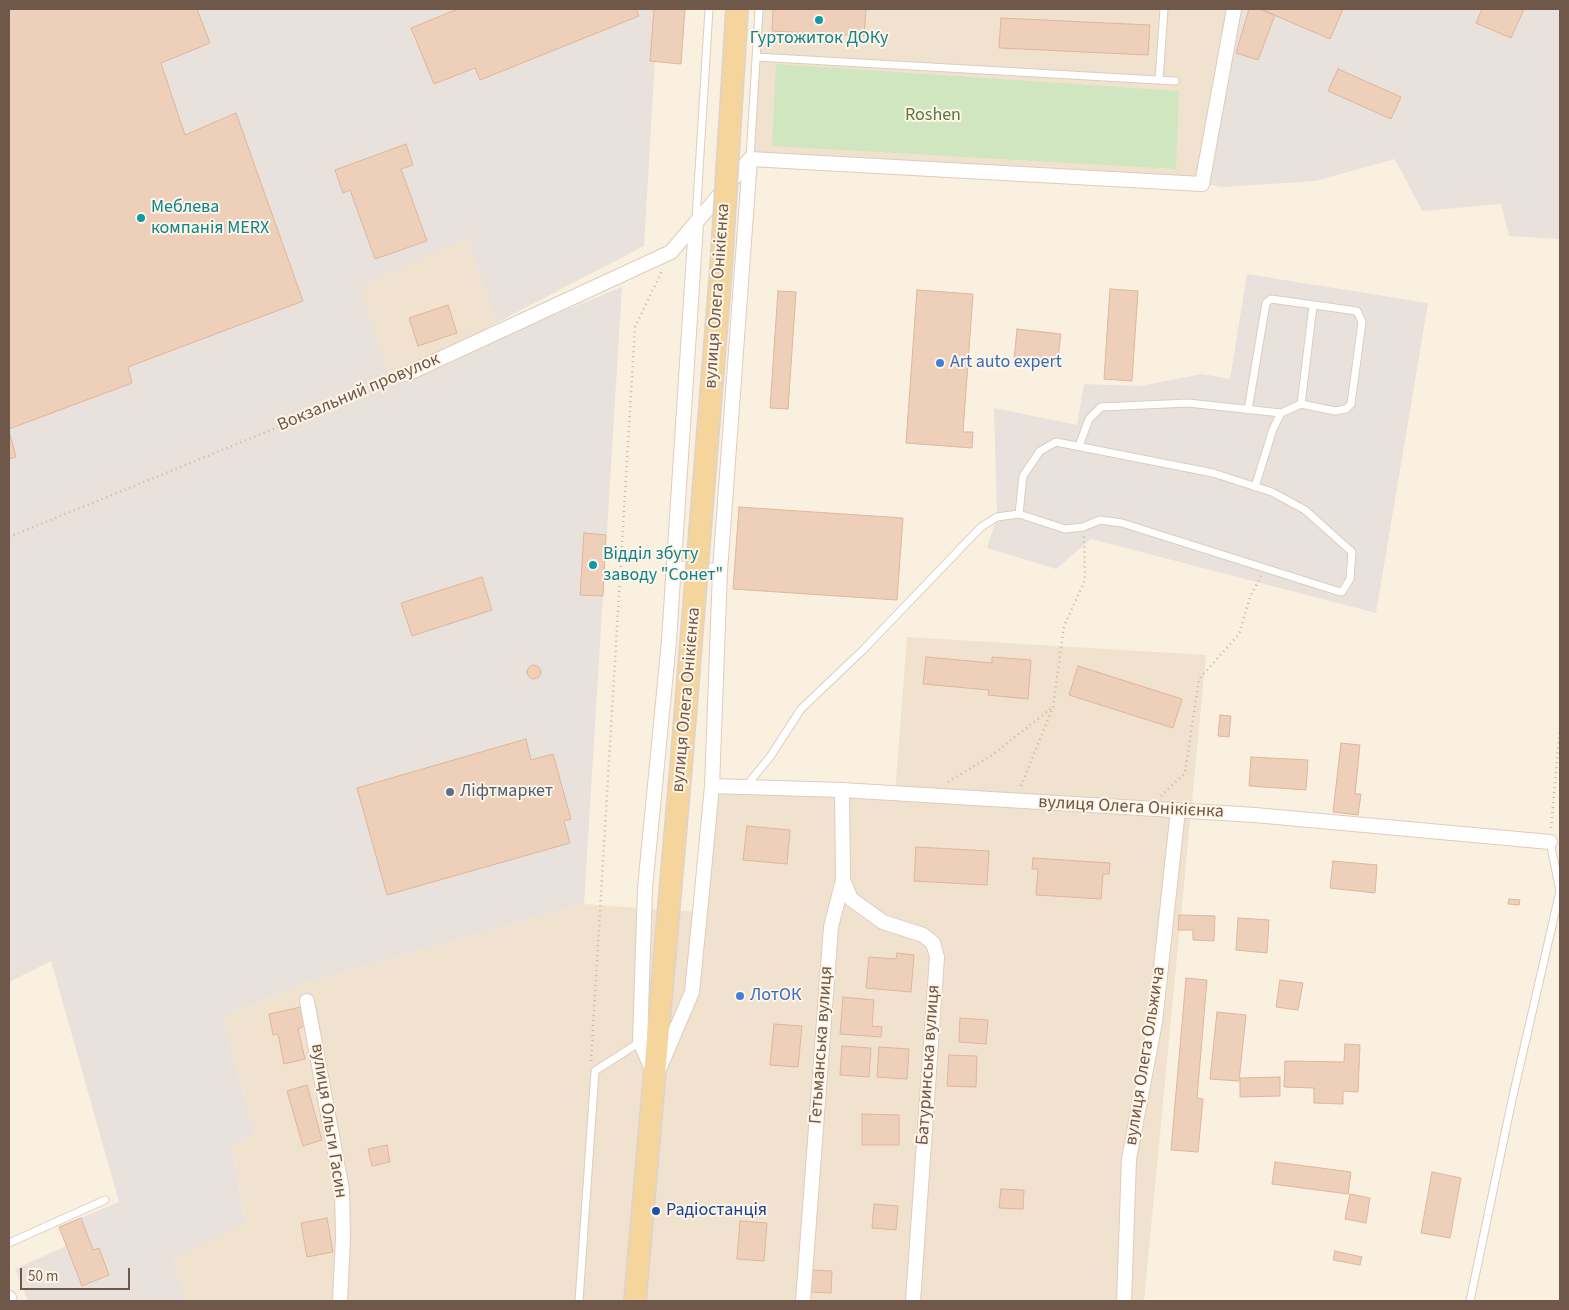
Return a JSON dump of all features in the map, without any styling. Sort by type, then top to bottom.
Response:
[{"type":"main road","name":"вулиця Олега Онікієнка","points":[[635,1301],[656,1077],[721,269],[737,9]]},
{"type":"street","points":[[656,1077],[692,992],[712,786],[720,571],[750,159],[1202,184],[1234,9]]},
{"type":"street","name":"Вокзальний провулок","points":[[407,374],[671,252],[750,159]]},
{"type":"street","points":[[656,1077],[640,1042],[645,888],[669,641],[696,224]]},
{"type":"street","points":[[673,568],[720,571]]},
{"type":"street","name":"вулиця Олега Онікієнка","points":[[712,786],[842,790],[1255,815],[1550,842]]},
{"type":"street","name":"Гетьманська вулиця","points":[[803,1301],[831,927],[843,880],[842,790]]},
{"type":"street","name":"вулиця Олега Ольжича","points":[[1124,1301],[1129,1159],[1155,1022],[1178,810]]},
{"type":"street","name":"Батуринська вулиця","points":[[843,880],[851,899],[883,922],[923,935],[933,943],[937,957],[913,1301]]},
{"type":"street","name":"вулиця Ольги Гасин","points":[[307,1001],[342,1190],[343,1238],[340,1301]]},
{"type":"lane","points":[[696,224],[710,9]]},
{"type":"lane","points":[[750,159],[759,9]]},
{"type":"lane","points":[[1159,80],[1164,9]]},
{"type":"lane","points":[[756,56],[1175,81]]},
{"type":"lane","points":[[1079,446],[1089,419],[1100,407],[1188,403],[1248,410],[1281,413],[1301,404],[1335,411],[1346,409],[1350,404],[1362,322],[1357,311],[1271,299],[1266,302],[1248,410]]},
{"type":"lane","points":[[1301,404],[1313,306]]},
{"type":"lane","points":[[1255,487],[1273,429],[1281,413]]},
{"type":"lane","points":[[744,788],[770,757],[801,709],[863,650],[980,527],[997,517],[1019,514],[1065,529],[1083,527],[1100,520],[1122,523],[1342,592],[1350,579],[1352,552],[1305,510],[1272,492],[1213,473],[1079,446],[1056,442],[1040,451],[1023,476],[1019,514]]},
{"type":"lane","points":[[1470,1301],[1512,1100],[1560,891],[1550,842]]},
{"type":"lane","points":[[579,1301],[596,1071],[640,1042]]},
{"type":"lane","points":[[9,1244],[105,1200]]},
{"type":"path","points":[[596,1071],[591,1059],[635,326],[671,252]]},
{"type":"path","name":"Вокзальний провулок","points":[[9,537],[407,374]]},
{"type":"path","points":[[1015,801],[1039,747],[1053,707],[1064,626],[1085,580],[1083,527]]},
{"type":"path","points":[[1148,809],[1185,772],[1199,679],[1239,634],[1250,597],[1265,568]]},
{"type":"path","points":[[925,795],[992,755],[1053,707]]},
{"type":"path","points":[[1550,842],[1560,727]]},
{"type":"shaded area","points":[[9,9],[658,9],[644,246],[496,323],[467,238],[360,287],[391,381],[622,287],[584,904],[304,984],[223,1017],[255,1134],[232,1146],[245,1223],[173,1259],[186,1301],[28,1301],[15,1269],[66,1246],[59,1227],[119,1202],[51,961],[9,982]]},
{"type":"shaded area","points":[[759,9],[1234,9],[1202,184],[750,159]]},
{"type":"shaded area","points":[[1234,9],[1560,9],[1560,239],[1509,236],[1501,204],[1422,211],[1395,159],[1315,181],[1224,187],[1202,184]]},
{"type":"shaded area","points":[[467,238],[496,323],[407,374],[391,381],[359,287]]},
{"type":"shaded area","points":[[1247,274],[1428,303],[1376,613],[1091,539],[1056,569],[987,548],[997,517],[994,408],[1077,425],[1084,384],[1140,386],[1202,374],[1230,379]]},
{"type":"shaded area","points":[[907,637],[1206,655],[1144,1301],[186,1301],[173,1259],[245,1223],[232,1146],[255,1134],[223,1017],[304,984],[584,904],[700,912],[712,786],[895,793]]},
{"type":"green space","name":"Roshen","points":[[776,64],[1179,91],[1176,169],[772,146]]},
{"type":"building","name":"Меблева компанія MERX","points":[[9,9],[197,9],[210,43],[161,63],[185,135],[236,113],[303,301],[128,367],[132,383],[9,429]]},
{"type":"building","points":[[458,9],[636,9],[639,16],[480,80],[475,68],[434,84],[411,28]]},
{"type":"building","points":[[654,9],[685,9],[681,64],[650,61]]},
{"type":"building","name":"Гуртожиток ДОКу","points":[[773,9],[866,9],[864,36],[772,31]]},
{"type":"building","points":[[1249,9],[1260,9],[1275,15],[1258,60],[1236,53]]},
{"type":"building","points":[[1260,9],[1343,9],[1330,39]]},
{"type":"building","points":[[1482,9],[1524,9],[1511,38],[1476,23]]},
{"type":"building","points":[[1001,18],[1150,25],[1148,55],[999,48]]},
{"type":"building","points":[[1338,69],[1401,97],[1391,119],[1328,91]]},
{"type":"building","points":[[406,144],[413,165],[401,169],[427,241],[375,259],[350,190],[343,193],[335,170]]},
{"type":"building","points":[[1110,289],[1138,291],[1132,381],[1104,379]]},
{"type":"building","name":"Art auto expert","points":[[917,290],[973,294],[963,432],[973,432],[972,448],[906,443]]},
{"type":"building","points":[[778,291],[796,292],[788,409],[770,408]]},
{"type":"building","points":[[448,305],[457,333],[418,346],[409,318]]},
{"type":"building","points":[[1017,329],[1061,334],[1057,366],[1014,361]]},
{"type":"building","points":[[9,431],[16,457],[9,459]]},
{"type":"building","points":[[739,507],[903,518],[897,600],[733,589]]},
{"type":"building","name":"Відділ збуту заводу \"Сонет\"","points":[[584,533],[606,535],[603,596],[580,595]]},
{"type":"building","points":[[482,577],[492,610],[412,636],[401,603]]},
{"type":"building","points":[[926,657],[992,663],[992,657],[1031,660],[1028,699],[988,695],[989,690],[923,684]]},
{"type":"building","points":[[531,665],[537,665],[541,672],[537,679],[531,679],[527,675],[527,669]]},
{"type":"building","points":[[1078,666],[1182,699],[1173,728],[1069,695]]},
{"type":"building","points":[[1220,715],[1231,716],[1229,737],[1218,736]]},
{"type":"building","points":[[526,739],[531,760],[553,754],[571,819],[564,821],[570,843],[387,895],[357,788]]},
{"type":"building","points":[[1341,743],[1360,745],[1355,794],[1361,794],[1358,815],[1333,812]]},
{"type":"building","points":[[1251,757],[1308,760],[1306,790],[1249,786]]},
{"type":"building","points":[[747,826],[790,830],[787,864],[743,860]]},
{"type":"building","points":[[916,847],[989,851],[987,885],[914,881]]},
{"type":"building","points":[[1033,858],[1110,863],[1109,874],[1103,874],[1101,899],[1036,895],[1038,869],[1032,869]]},
{"type":"building","points":[[1333,861],[1377,865],[1375,893],[1330,888]]},
{"type":"building","points":[[1509,899],[1520,900],[1519,905],[1508,904]]},
{"type":"building","points":[[1179,915],[1215,916],[1214,941],[1193,940],[1193,930],[1178,930]]},
{"type":"building","points":[[1238,918],[1269,920],[1267,953],[1236,950]]},
{"type":"building","points":[[897,953],[914,955],[911,992],[866,988],[869,957],[896,959]]},
{"type":"building","points":[[1186,978],[1207,980],[1197,1098],[1203,1099],[1198,1152],[1171,1150]]},
{"type":"building","points":[[1280,980],[1303,983],[1298,1010],[1276,1007]]},
{"type":"building","points":[[843,997],[874,1000],[872,1026],[882,1027],[881,1037],[840,1034]]},
{"type":"building","points":[[301,1007],[305,1025],[298,1029],[305,1059],[284,1064],[278,1034],[273,1035],[269,1014]]},
{"type":"building","points":[[1217,1012],[1246,1015],[1239,1081],[1210,1079]]},
{"type":"building","points":[[960,1018],[988,1020],[986,1044],[959,1042]]},
{"type":"building","points":[[774,1024],[802,1026],[798,1067],[770,1065]]},
{"type":"building","points":[[1345,1044],[1360,1045],[1358,1092],[1343,1091],[1343,1104],[1314,1103],[1314,1088],[1284,1087],[1285,1061],[1344,1062]]},
{"type":"building","points":[[842,1046],[871,1048],[869,1077],[840,1075]]},
{"type":"building","points":[[879,1047],[909,1049],[907,1079],[877,1077]]},
{"type":"building","points":[[949,1055],[977,1056],[976,1087],[947,1086]]},
{"type":"building","points":[[1280,1077],[1280,1096],[1240,1097],[1240,1078]]},
{"type":"building","points":[[307,1085],[322,1140],[303,1146],[287,1091]]},
{"type":"building","points":[[862,1114],[899,1115],[899,1145],[862,1145]]},
{"type":"building","points":[[387,1145],[390,1162],[372,1166],[368,1149]]},
{"type":"building","points":[[1275,1162],[1351,1172],[1348,1194],[1272,1184]]},
{"type":"building","points":[[1432,1172],[1461,1178],[1450,1238],[1421,1233]]},
{"type":"building","points":[[1001,1189],[1024,1190],[1023,1209],[999,1208]]},
{"type":"building","points":[[1350,1194],[1370,1198],[1366,1223],[1345,1219]]},
{"type":"building","points":[[874,1204],[898,1206],[896,1230],[872,1228]]},
{"type":"building","points":[[81,1218],[93,1250],[99,1248],[109,1275],[82,1286],[59,1227]]},
{"type":"building","points":[[327,1218],[333,1252],[307,1257],[301,1223]]},
{"type":"building","points":[[740,1221],[767,1223],[764,1261],[737,1259]]},
{"type":"building","points":[[1335,1251],[1362,1257],[1360,1265],[1333,1260]]},
{"type":"building","points":[[811,1270],[832,1271],[831,1293],[810,1292]]},
{"type":"place","name":"Гуртожиток ДОКу","points":[[819,20]]},
{"type":"place","name":"Меблева компанія MERX","points":[[141,218]]},
{"type":"place","name":"Art auto expert","points":[[940,363]]},
{"type":"place","name":"Відділ збуту заводу \"Сонет\"","points":[[593,565]]},
{"type":"place","name":"Ліфтмаркет","points":[[450,792]]},
{"type":"place","name":"ЛотОК","points":[[740,996]]},
{"type":"place","name":"Радіостанція","points":[[656,1211]]}]
